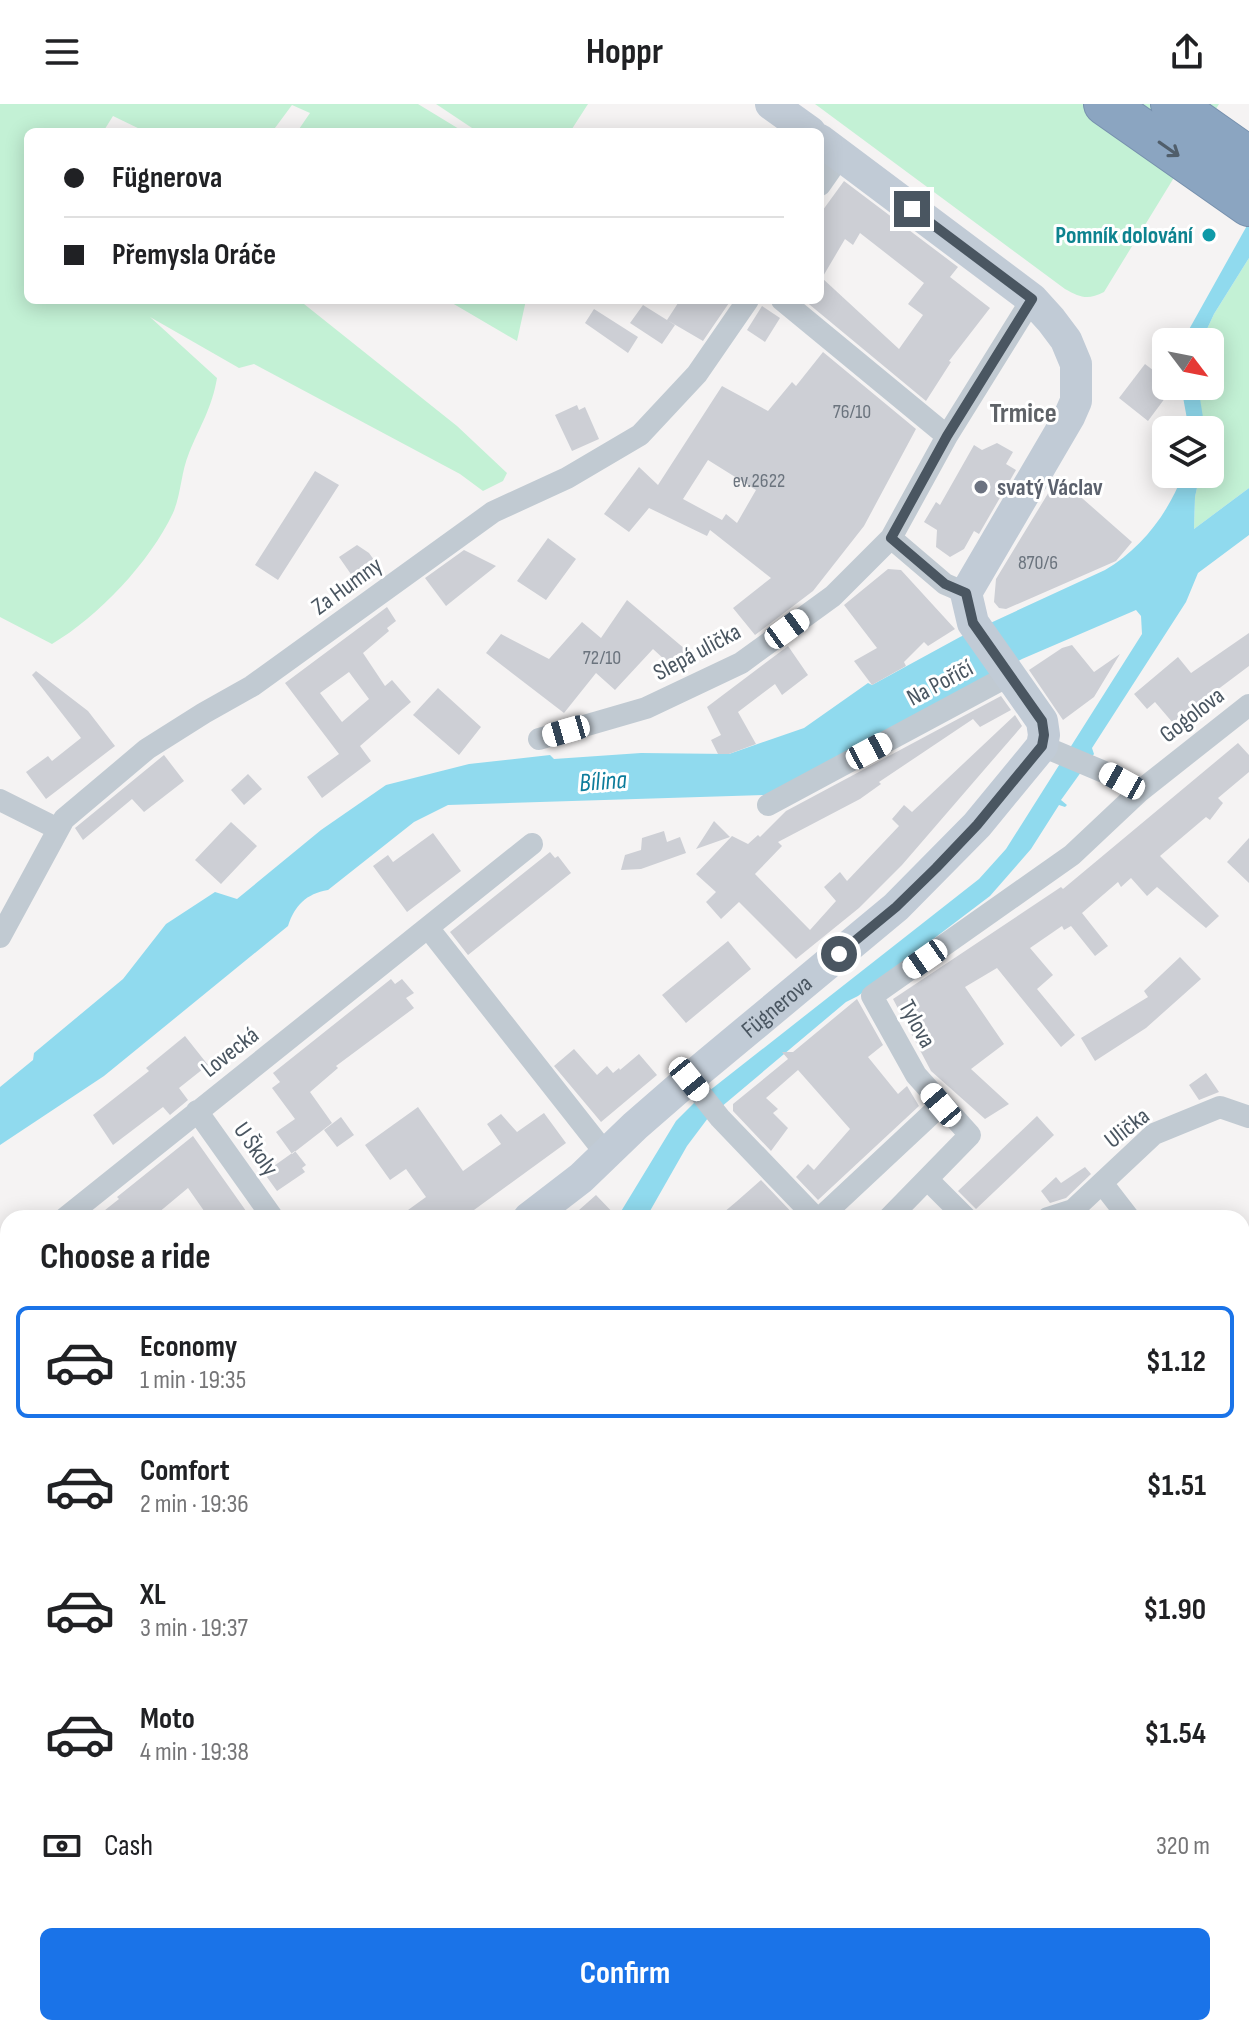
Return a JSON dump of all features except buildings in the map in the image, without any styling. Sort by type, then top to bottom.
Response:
[{"type":"highway","points":[[1105,104],[1249,205]]},
{"type":"highway","points":[[1172,104],[1249,158]]},
{"type":"main road","points":[[771,104],[804,128]]},
{"type":"main road","points":[[830,147],[1032,299],[1051,320],[1076,364],[1076,401],[1069,417],[969,608],[1042,721],[1050,750]]},
{"type":"main road","name":"Fügnerova","points":[[539,1210],[695,1085],[896,907],[1050,750]]},
{"type":"street","points":[[824,170],[830,147]]},
{"type":"street","name":"Slepá ulička","points":[[539,739],[646,708],[741,663],[833,596],[891,538],[947,436],[1032,299]]},
{"type":"street","name":"Za Humny","points":[[0,937],[64,819],[147,749],[252,686],[493,512],[567,478],[640,435],[697,374],[745,304]]},
{"type":"street","points":[[787,304],[947,436]]},
{"type":"street","points":[[891,538],[969,608]]},
{"type":"street","name":"Na Poříčí","points":[[768,805],[1010,675]]},
{"type":"street","name":"Gogolova","points":[[1140,791],[1249,705]]},
{"type":"street","points":[[1050,750],[1140,791]]},
{"type":"street","name":"Tylova","points":[[897,1210],[970,1135],[916,1075],[872,996],[1072,855],[1140,791]]},
{"type":"street","points":[[0,800],[58,829]]},
{"type":"street","name":"Lovecká","points":[[75,1210],[532,844]]},
{"type":"street","points":[[429,929],[606,1154]]},
{"type":"street","points":[[695,1085],[720,1118],[810,1210]]},
{"type":"street","points":[[827,1210],[941,1105]]},
{"type":"street","name":"Ulička","points":[[1073,1210],[1154,1134],[1220,1107],[1249,1117]]},
{"type":"street","name":"U Školy","points":[[197,1111],[267,1210]]},
{"type":"street","points":[[927,1179],[958,1210]]},
{"type":"street","points":[[1102,1183],[1123,1210]]},
{"type":"green space","points":[[0,104],[418,104],[457,128],[300,128],[310,113],[292,105],[275,128],[138,128],[113,116],[106,128],[24,128],[24,304],[304,304],[457,426],[507,473],[503,481],[483,491],[460,474],[254,364],[239,368],[150,317],[217,378],[209,408],[186,460],[173,513],[151,550],[121,587],[87,619],[52,644],[0,617]]},
{"type":"green space","points":[[436,104],[588,104],[573,128],[472,128]]},
{"type":"green space","points":[[815,104],[1219,104],[1104,292],[1089,297],[1065,289]]},
{"type":"green space","points":[[1249,258],[1249,488],[1194,529],[1197,488],[1224,488],[1224,416],[1202,416],[1200,400],[1224,400],[1224,328],[1208,328]]},
{"type":"green space","points":[[454,304],[525,304],[517,341]]},
{"type":"water","points":[[1249,222],[1249,258],[1208,328],[1190,328]]},
{"type":"water","points":[[1184,400],[1200,400],[1203,416],[1186,416]]},
{"type":"water","name":"Bílina","points":[[1177,488],[1197,488],[1194,529],[1249,488],[1249,535],[1198,573],[1186,602],[1092,748],[1094,754],[1061,800],[1067,805],[1059,805],[1031,849],[990,896],[846,1002],[708,1118],[687,1146],[651,1210],[622,1210],[676,1121],[695,1102],[979,879],[1006,849],[1142,634],[1141,616],[1136,610],[1022,659],[765,795],[448,805],[414,822],[328,890],[313,894],[298,906],[288,926],[104,1076],[0,1145],[0,1087],[33,1060],[34,1053],[123,979],[166,924],[215,892],[237,899],[321,830],[386,785],[469,764],[550,755],[554,759],[641,753],[729,754],[804,728],[868,683],[872,685],[960,637],[1105,570],[1142,541]]},
{"type":"place","name":"Pomník dolování","points":[[1209,235]]},
{"type":"place","name":"svatý Václav","points":[[981,487]]},
{"type":"district","name":"Trmice","points":[[1023,413]]},
{"type":"route","points":[[839,954],[896,907],[977,825],[1042,746],[1044,735],[1037,713],[973,623],[966,593],[945,584],[891,538],[947,436],[1032,299],[912,209]]}]
